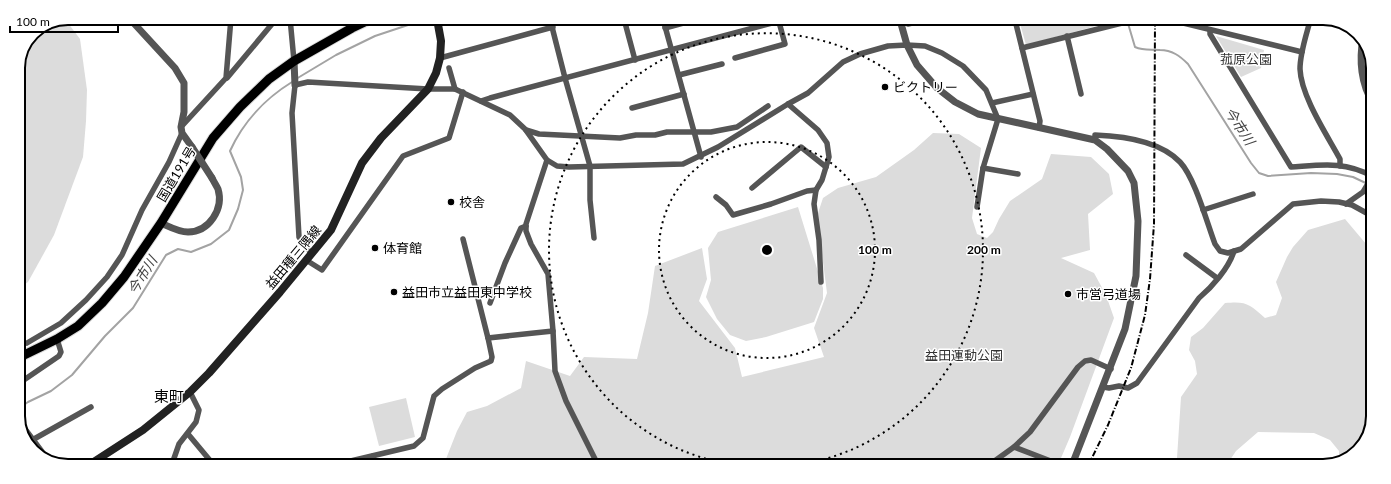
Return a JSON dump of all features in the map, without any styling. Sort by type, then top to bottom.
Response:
[{"type":"highway","name":"国道191号","points":[[25,354],[78,326],[102,303],[124,277],[161,224],[213,138],[240,107],[269,79],[294,61],[358,25]]},
{"type":"main road","name":"益田種三隅線","points":[[100,459],[143,430],[190,392],[309,257],[330,230],[362,163],[382,138],[428,89],[436,73],[440,58],[441,41],[438,25]]},
{"type":"street","points":[[27,343],[61,323],[86,300],[107,277],[122,255],[142,210],[169,162],[181,130],[184,112],[184,83],[175,68],[135,25]]},
{"type":"street","points":[[226,78],[230,25]]},
{"type":"street","points":[[181,130],[271,25]]},
{"type":"street","points":[[291,25],[295,85],[292,113],[299,237],[309,257],[322,270],[403,156],[449,138],[463,92]]},
{"type":"street","points":[[552,25],[565,78],[590,166],[590,200],[594,238]]},
{"type":"street","points":[[626,25],[635,60]]},
{"type":"street","points":[[664,25],[701,156]]},
{"type":"street","points":[[665,28],[676,25]]},
{"type":"street","points":[[481,101],[768,25]]},
{"type":"street","points":[[735,58],[786,44],[780,25]]},
{"type":"street","points":[[901,25],[907,45],[917,65],[937,88],[954,102],[978,114],[1095,140],[1107,149],[1128,171],[1134,183],[1137,213],[1136,276],[1125,329],[1111,369],[1075,459]]},
{"type":"street","points":[[1016,25],[1040,121],[1039,128]]},
{"type":"street","points":[[1022,48],[1114,25]]},
{"type":"street","points":[[1190,25],[1302,52]]},
{"type":"street","points":[[1309,25],[1302,52],[1300,69],[1302,84],[1308,99],[1340,159],[1340,166]]},
{"type":"street","points":[[440,58],[553,28]]},
{"type":"street","points":[[1210,30],[1210,34],[1214,41],[1292,167],[1340,166],[1359,170],[1366,174]]},
{"type":"street","points":[[1067,36],[1082,94]]},
{"type":"street","points":[[295,85],[308,82],[428,89],[455,89],[510,115],[525,130],[547,160],[557,166],[683,164],[737,136],[808,93],[843,62],[860,54],[888,46],[925,46],[942,53],[963,66],[986,90],[998,119],[983,168],[977,207]]},
{"type":"street","points":[[1362,50],[1361,61],[1363,81],[1366,88]]},
{"type":"street","points":[[679,75],[722,64]]},
{"type":"street","points":[[449,68],[455,89]]},
{"type":"street","points":[[632,108],[684,94]]},
{"type":"street","points":[[992,103],[1033,94]]},
{"type":"street","points":[[788,104],[818,130],[827,143],[829,157],[822,180],[816,190],[814,204],[821,282]]},
{"type":"street","points":[[525,130],[539,134],[620,138],[636,135],[655,135],[667,132],[711,132],[737,127],[768,106]]},
{"type":"street","points":[[161,224],[176,230],[188,232],[200,231],[209,224],[215,215],[219,202],[218,190],[212,178],[181,130]]},
{"type":"street","points":[[1095,140],[1095,135],[1114,136],[1137,141],[1155,146],[1180,162],[1193,184],[1215,244],[1220,251],[1228,253],[1234,252],[1246,246],[1293,204],[1320,201],[1339,202],[1352,206],[1366,213]]},
{"type":"street","points":[[752,188],[801,147],[826,167]]},
{"type":"street","points":[[547,160],[526,226],[526,232],[548,274],[555,371],[566,401],[595,459]]},
{"type":"street","points":[[983,168],[1018,174]]},
{"type":"street","points":[[1346,204],[1366,187]]},
{"type":"street","points":[[716,197],[726,205],[733,216],[807,191],[816,190]]},
{"type":"street","points":[[1203,210],[1253,194]]},
{"type":"street","points":[[490,303],[521,228],[526,226]]},
{"type":"street","points":[[360,459],[414,446],[423,438],[434,396],[442,389],[475,368],[491,361],[492,357],[488,338],[463,239]]},
{"type":"street","points":[[1103,387],[1109,388],[1119,386],[1128,388],[1137,383],[1199,298],[1210,288],[1231,259],[1234,252]]},
{"type":"street","points":[[1186,255],[1217,278]]},
{"type":"street","points":[[488,338],[553,331]]},
{"type":"street","points":[[25,379],[59,356],[61,352],[57,338]]},
{"type":"street","points":[[997,459],[1014,447],[1030,432],[1078,367],[1085,361],[1091,360],[1111,369]]},
{"type":"street","points":[[174,459],[179,444],[196,422],[199,410],[190,392]]},
{"type":"street","points":[[34,439],[91,407]]},
{"type":"street","points":[[27,431],[40,448]]},
{"type":"street","points":[[188,434],[209,459]]},
{"type":"street","points":[[1014,447],[1044,459]]},
{"type":"green space","points":[[70,25],[80,39],[87,90],[83,157],[54,235],[28,282],[25,284],[26,60],[32,44],[44,32],[52,28]]},
{"type":"green space","points":[[1020,25],[1100,25],[1026,45]]},
{"type":"green space","name":"菰原公園","points":[[1216,36],[1264,50],[1261,68],[1241,77]]},
{"type":"green space","name":"益田運動公園","points":[[933,133],[959,134],[981,148],[972,218],[977,234],[987,238],[993,232],[1010,201],[1042,179],[1051,154],[1091,157],[1109,174],[1113,194],[1088,214],[1090,250],[1061,258],[1094,273],[1106,295],[1114,318],[1061,459],[446,459],[457,431],[467,412],[487,406],[521,388],[526,361],[570,376],[584,357],[637,359],[648,313],[655,266],[702,248],[707,279],[699,301],[735,348],[742,377],[824,357],[814,328],[827,293],[817,216],[823,198],[838,188],[876,177],[914,150]]},
{"type":"green space","points":[[798,207],[823,288],[823,299],[814,322],[766,337],[746,341],[730,335],[717,319],[706,297],[711,280],[708,248],[718,232]]},
{"type":"green space","points":[[1345,219],[1366,244],[1366,416],[1364,430],[1357,442],[1349,450],[1339,456],[1339,451],[1330,440],[1314,433],[1258,432],[1236,451],[1231,459],[1178,459],[1181,397],[1197,374],[1195,361],[1189,350],[1191,337],[1203,328],[1225,303],[1247,304],[1265,318],[1276,315],[1282,298],[1276,282],[1293,247],[1308,230]]},
{"type":"green space","points":[[406,398],[415,437],[379,446],[369,407]]},
{"type":"waterway","name":"今市川","points":[[296,79],[336,55],[375,36],[408,25]]},
{"type":"waterway","name":"今市川","points":[[1128,25],[1135,47],[1172,52],[1188,64],[1251,163],[1259,173],[1268,176],[1311,173],[1337,174],[1353,177],[1366,183]]},
{"type":"waterway","name":"今市川","points":[[25,404],[51,391],[72,375],[105,336],[133,308],[166,255],[178,249],[191,252],[211,244],[229,230],[238,209],[243,190],[241,177],[230,151],[235,140],[248,121],[264,103],[292,82]]},
{"type":"railway","points":[[1091,459],[1108,425],[1131,368],[1145,315],[1150,279],[1154,224],[1155,25]]},
{"type":"place","name":"ビクトリー","points":[[885,87]]},
{"type":"place","name":"校舎","points":[[451,202]]},
{"type":"place","name":"体育館","points":[[375,248]]},
{"type":"place","name":"益田市立益田東中学校","points":[[394,292]]},
{"type":"place","name":"市営弓道場","points":[[1068,294]]},
{"type":"district","name":"東町","points":[[169,396]]}]
